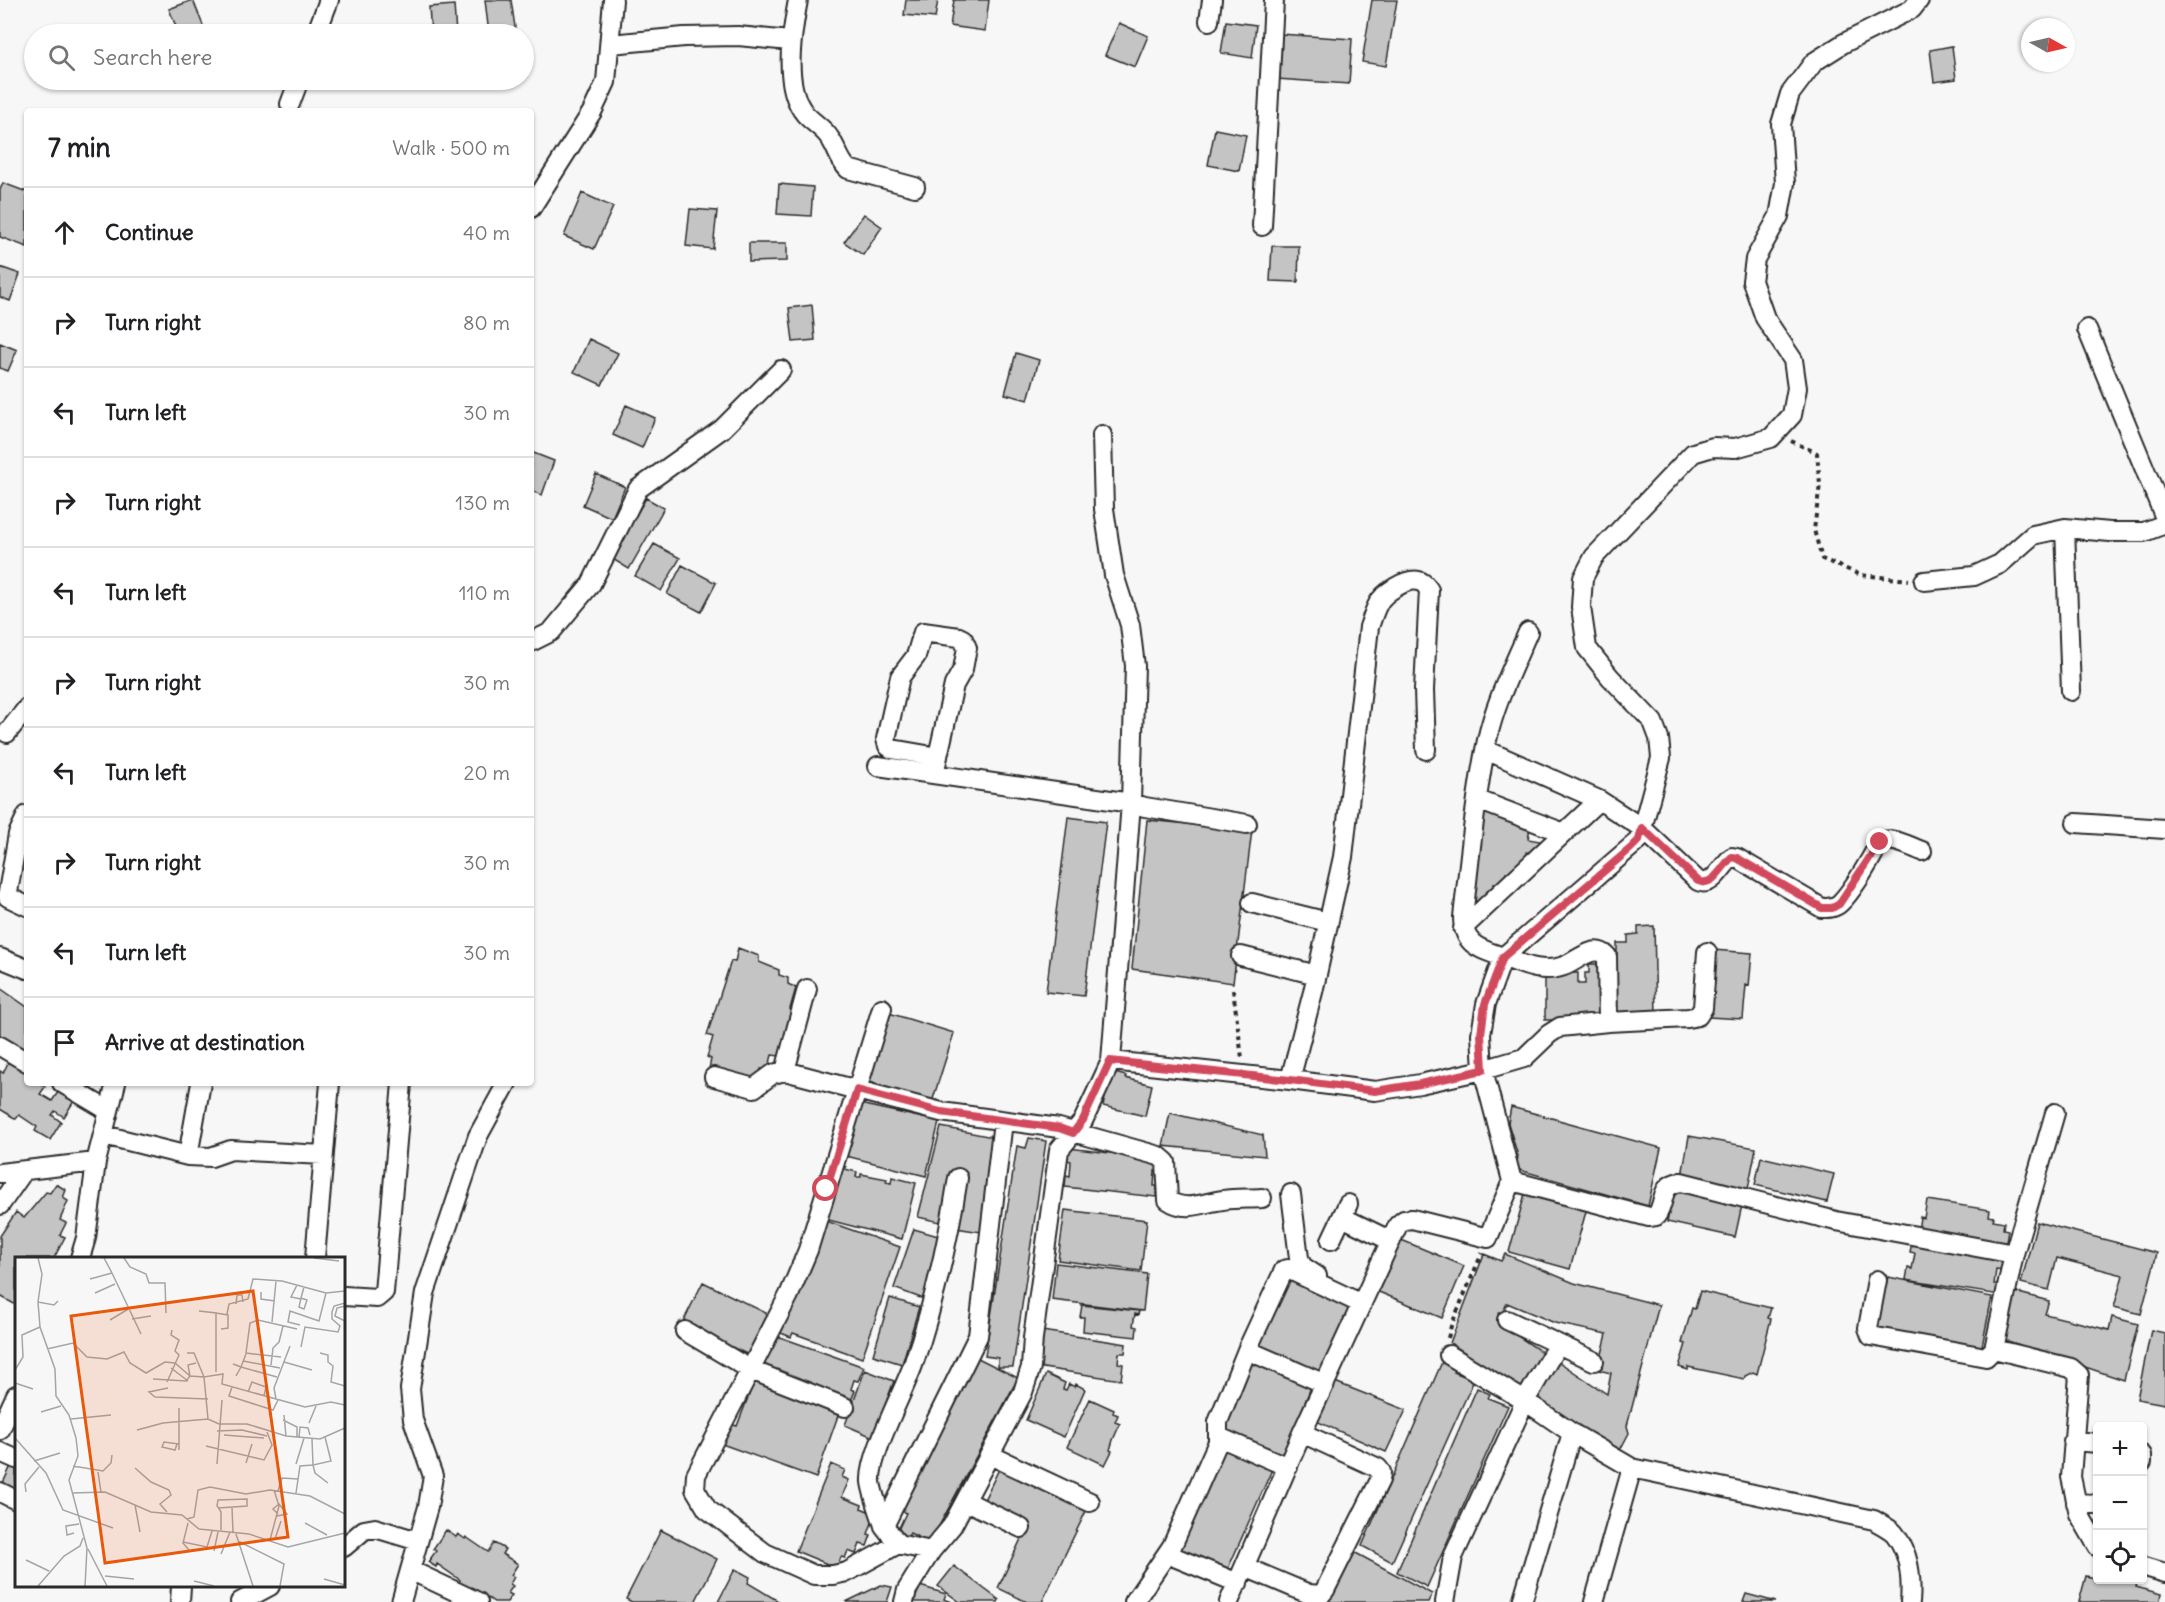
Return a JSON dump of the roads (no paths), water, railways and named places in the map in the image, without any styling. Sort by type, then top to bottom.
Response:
[{"type":"street","points":[[320,24],[329,0]]},
{"type":"street","points":[[534,203],[592,112],[606,82],[613,0]]},
{"type":"street","points":[[798,0],[790,41],[794,93],[804,113],[830,137],[840,160],[848,169],[915,187]]},
{"type":"street","points":[[1209,21],[1212,0]]},
{"type":"street","points":[[1262,226],[1274,0]]},
{"type":"street","points":[[1229,1602],[1302,1433],[1398,1225],[1404,1220],[1412,1219],[1488,1238],[1512,1181],[1483,1070],[1481,1034],[1485,1004],[1503,957],[1639,840],[1661,758],[1659,738],[1653,722],[1610,677],[1587,648],[1581,607],[1583,578],[1594,557],[1693,453],[1713,447],[1735,448],[1771,438],[1792,415],[1797,388],[1793,360],[1765,318],[1752,280],[1755,259],[1779,216],[1785,183],[1782,124],[1790,94],[1814,62],[1844,42],[1912,9],[1919,0]]},
{"type":"street","points":[[610,44],[738,36],[790,41]]},
{"type":"street","points":[[290,104],[295,90]]},
{"type":"street","points":[[2087,329],[2165,518]]},
{"type":"street","points":[[534,640],[551,632],[591,584],[639,489],[722,429],[781,370]]},
{"type":"street","points":[[904,1602],[907,1590],[931,1551],[952,1526],[1023,1392],[1031,1367],[1059,1150],[1083,1120],[1110,1061],[1131,803],[1135,666],[1130,625],[1114,574],[1104,509],[1102,435]]},
{"type":"street","points":[[1924,581],[1974,576],[2000,564],[2033,535],[2065,528],[2144,532],[2165,524]]},
{"type":"street","points":[[2065,528],[2071,691]]},
{"type":"street","points":[[1290,1080],[1317,975],[1343,857],[1369,627],[1379,601],[1396,588],[1417,580],[1424,583],[1429,590],[1424,690],[1426,750]]},
{"type":"street","points":[[936,765],[954,685],[963,669],[967,648],[963,639],[959,637],[923,632],[916,656],[900,677],[886,739],[888,746],[892,749],[936,765],[1145,807],[1247,824]]},
{"type":"street","points":[[1528,632],[1503,689],[1486,750],[1463,928],[1474,947],[1534,969],[1549,970],[1566,966],[1591,952],[1598,950],[1603,952],[1607,956],[1608,1022]]},
{"type":"street","points":[[7,733],[24,712]]},
{"type":"street","points":[[1486,750],[1599,800],[1642,828],[1704,884],[1710,882],[1732,857],[1822,908],[1832,908],[1839,904],[1880,842],[1893,841],[1922,852]]},
{"type":"street","points":[[878,766],[936,765]]},
{"type":"street","points":[[1478,800],[1564,833]]},
{"type":"street","points":[[1463,928],[1599,800]]},
{"type":"street","points":[[24,821],[18,834],[8,897],[24,905]]},
{"type":"street","points":[[2076,823],[2165,829]]},
{"type":"street","points":[[1252,903],[1328,922]]},
{"type":"street","points":[[1110,1061],[1375,1091],[1420,1084],[1524,1058],[1549,1034],[1560,1027],[1698,1016],[1703,1008],[1707,952]]},
{"type":"street","points":[[1241,956],[1317,975]]},
{"type":"street","points":[[0,958],[24,968]]},
{"type":"street","points":[[785,1071],[807,989]]},
{"type":"street","points":[[882,1008],[808,1251],[789,1295],[696,1475],[695,1489],[707,1509],[765,1553],[814,1575],[847,1572],[898,1544]]},
{"type":"street","points":[[0,1046],[24,1060]]},
{"type":"street","points":[[714,1077],[754,1088],[773,1074],[785,1071],[941,1112],[1059,1128],[1164,1158],[1168,1200],[1176,1206],[1262,1198]]},
{"type":"street","points":[[67,1086],[109,1111]]},
{"type":"street","points":[[80,1257],[86,1238],[96,1162],[115,1086]]},
{"type":"street","points":[[188,1156],[200,1086]]},
{"type":"street","points":[[315,1257],[330,1086]]},
{"type":"street","points":[[345,1296],[378,1298],[384,1292],[402,1086]]},
{"type":"street","points":[[401,1602],[428,1507],[433,1476],[412,1420],[410,1389],[425,1293],[478,1136],[505,1086]]},
{"type":"street","points":[[1877,1280],[1868,1329],[1871,1336],[1981,1357],[1990,1355],[1994,1349],[2014,1254],[2055,1113]]},
{"type":"street","points":[[884,1526],[978,1336],[1003,1121]]},
{"type":"street","points":[[104,1136],[188,1156],[211,1157],[231,1150],[323,1155]]},
{"type":"street","points":[[0,1173],[96,1162]]},
{"type":"street","points":[[0,1205],[23,1172]]},
{"type":"street","points":[[931,1551],[898,1544],[884,1526],[871,1480],[875,1458],[912,1366],[939,1282],[949,1238],[958,1178]]},
{"type":"street","points":[[1512,1181],[1649,1217],[1656,1216],[1661,1209],[1665,1191],[1671,1184],[1681,1182],[1836,1221],[2014,1254]]},
{"type":"street","points":[[1291,1194],[1302,1266],[1363,1301]]},
{"type":"street","points":[[1331,1240],[1345,1211],[1391,1241]]},
{"type":"street","points":[[1134,1602],[1167,1554],[1219,1437],[1218,1422],[1247,1350],[1285,1269],[1363,1301]]},
{"type":"street","points":[[1507,1320],[1594,1361]]},
{"type":"street","points":[[685,1331],[751,1370],[845,1407]]},
{"type":"street","points":[[1445,1602],[1453,1557],[1525,1401],[1558,1344]]},
{"type":"street","points":[[1994,1349],[2076,1370],[2079,1375],[2071,1477],[2079,1514],[2093,1540]]},
{"type":"street","points":[[1247,1350],[1325,1384]]},
{"type":"street","points":[[1449,1355],[1632,1468],[1874,1520],[1893,1532],[1906,1555],[1912,1583],[1910,1602]]},
{"type":"street","points":[[0,1430],[15,1397]]},
{"type":"street","points":[[1167,1554],[1309,1594],[1321,1595],[1380,1479],[1381,1472],[1377,1468],[1302,1433]]},
{"type":"street","points":[[1522,1602],[1572,1433]]},
{"type":"street","points":[[1219,1437],[1288,1467]]},
{"type":"street","points":[[2073,1441],[2093,1443]]},
{"type":"street","points":[[0,1452],[15,1459]]},
{"type":"street","points":[[990,1455],[1090,1502]]},
{"type":"street","points":[[1594,1602],[1632,1468]]},
{"type":"street","points":[[0,1492],[15,1500]]},
{"type":"street","points":[[966,1500],[1022,1528]]},
{"type":"street","points":[[2076,1503],[2093,1504]]},
{"type":"street","points":[[345,1546],[364,1530],[375,1528],[418,1541]]},
{"type":"street","points":[[2147,1568],[2165,1573]]},
{"type":"street","points":[[410,1570],[478,1602]]},
{"type":"street","points":[[180,1602],[181,1587]]},
{"type":"street","points":[[240,1602],[268,1587]]}]
